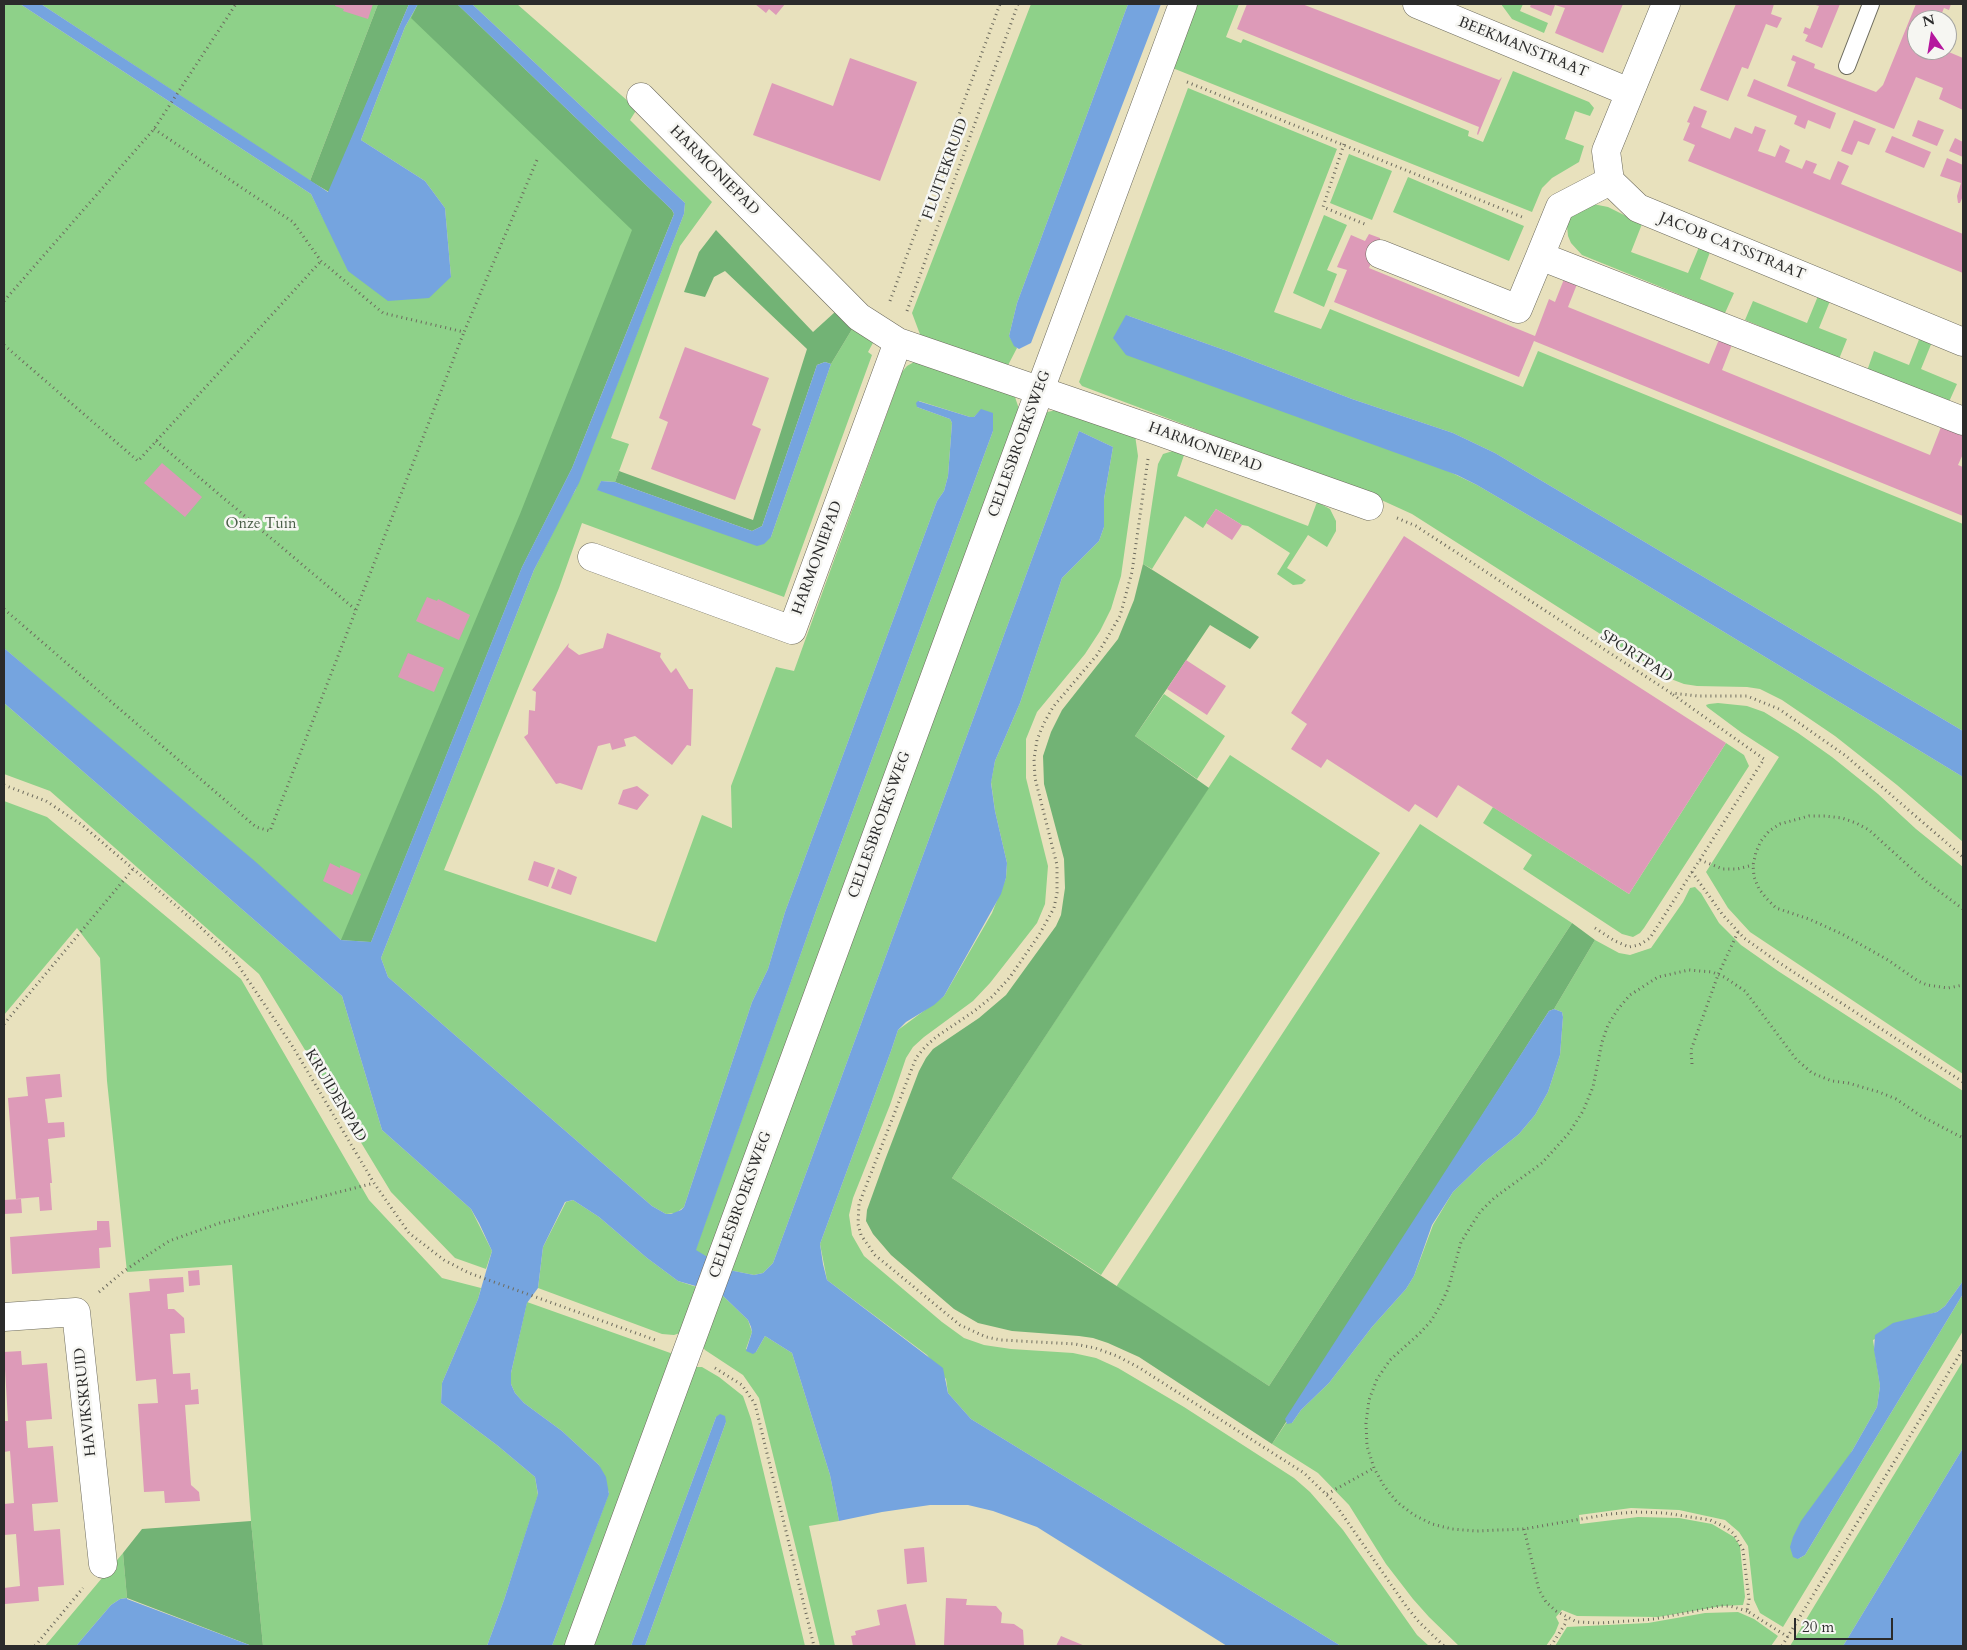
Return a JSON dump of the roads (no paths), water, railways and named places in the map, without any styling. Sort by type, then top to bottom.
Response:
[{"type":"street","name":"CELLESBROEKSWEG","points":[[579,1646],[1183,4]]},
{"type":"street","name":"BEEKMANSTRAAT","points":[[1417,4],[1629,92]]},
{"type":"street","points":[[1380,254],[1518,310],[1560,207],[1610,181],[1606,152],[1666,4]]},
{"type":"street","name":"HARMONIEPAD","points":[[641,97],[859,317],[889,336],[1369,506]]},
{"type":"street","name":"JACOB CATSSTRAAT","points":[[1610,181],[1638,208],[1963,342]]},
{"type":"street","points":[[1540,256],[1963,421]]},
{"type":"street","name":"HARMONIEPAD","points":[[592,557],[792,630],[889,336]]},
{"type":"street","name":"HAVIKSKRUID","points":[[4,1317],[76,1312],[103,1564]]},
{"type":"lane","points":[[1847,66],[1871,4]]},
{"type":"water","points":[[20,4],[41,4],[328,192],[409,4],[418,4],[405,27],[361,140],[425,181],[445,208],[451,277],[429,298],[388,301],[348,271],[311,194]]},
{"type":"water","points":[[457,4],[472,4],[685,203],[684,214],[579,483],[534,570],[381,958],[388,977],[652,1206],[666,1214],[681,1210],[684,1207],[752,1002],[768,969],[785,912],[937,501],[944,491],[948,476],[952,423],[950,419],[917,407],[916,403],[918,401],[970,417],[974,417],[981,409],[993,413],[993,431],[816,911],[696,1250],[729,1270],[754,1275],[763,1273],[773,1263],[1079,431],[1113,447],[1104,499],[1104,527],[1099,541],[1062,578],[1020,703],[995,761],[991,783],[995,811],[1007,863],[1006,878],[1001,894],[944,996],[934,1005],[906,1022],[898,1030],[820,1244],[823,1264],[827,1280],[943,1368],[948,1393],[971,1419],[1341,1646],[1227,1646],[1037,1527],[993,1511],[968,1505],[930,1505],[839,1521],[830,1475],[792,1353],[765,1336],[756,1352],[753,1354],[746,1351],[752,1332],[748,1320],[720,1293],[678,1281],[647,1258],[599,1217],[573,1200],[565,1202],[543,1247],[538,1288],[527,1303],[511,1373],[511,1384],[515,1393],[524,1403],[562,1431],[599,1465],[606,1477],[609,1494],[552,1646],[487,1646],[538,1494],[535,1477],[441,1403],[442,1383],[478,1299],[492,1251],[479,1223],[471,1209],[382,1130],[342,996],[4,703],[4,648],[257,863],[341,940],[371,942],[522,567],[572,468],[674,214]]},
{"type":"water","points":[[1128,4],[1161,4],[1031,343],[1019,349],[1014,346],[1009,336],[1017,303]]},
{"type":"water","points":[[1126,315],[1230,352],[1352,399],[1453,433],[1495,453],[1963,731],[1963,777],[1635,578],[1477,485],[1457,475],[1126,355],[1113,338]]},
{"type":"water","points":[[825,362],[831,364],[771,537],[764,544],[757,546],[597,490],[601,481],[615,482],[752,531],[762,526],[817,365]]},
{"type":"water","points":[[1554,1009],[1562,1012],[1563,1017],[1560,1055],[1548,1092],[1535,1115],[1519,1134],[1483,1163],[1453,1192],[1432,1225],[1414,1276],[1406,1289],[1372,1327],[1329,1383],[1301,1410],[1292,1423],[1287,1424],[1285,1419],[1549,1011]]},
{"type":"water","points":[[1963,1281],[1963,1294],[1805,1555],[1798,1559],[1793,1557],[1790,1547],[1801,1521],[1852,1451],[1877,1407],[1880,1386],[1874,1350],[1875,1335],[1893,1323],[1937,1312],[1945,1306]]},
{"type":"water","points":[[720,1414],[725,1416],[726,1422],[645,1646],[631,1646],[716,1417]]},
{"type":"water","points":[[1963,1448],[1963,1646],[1843,1646]]},
{"type":"water","points":[[127,1598],[252,1646],[76,1646],[111,1605],[120,1599]]},
{"type":"park label","name":"Onze Tuin","points":[[261,525]]}]
